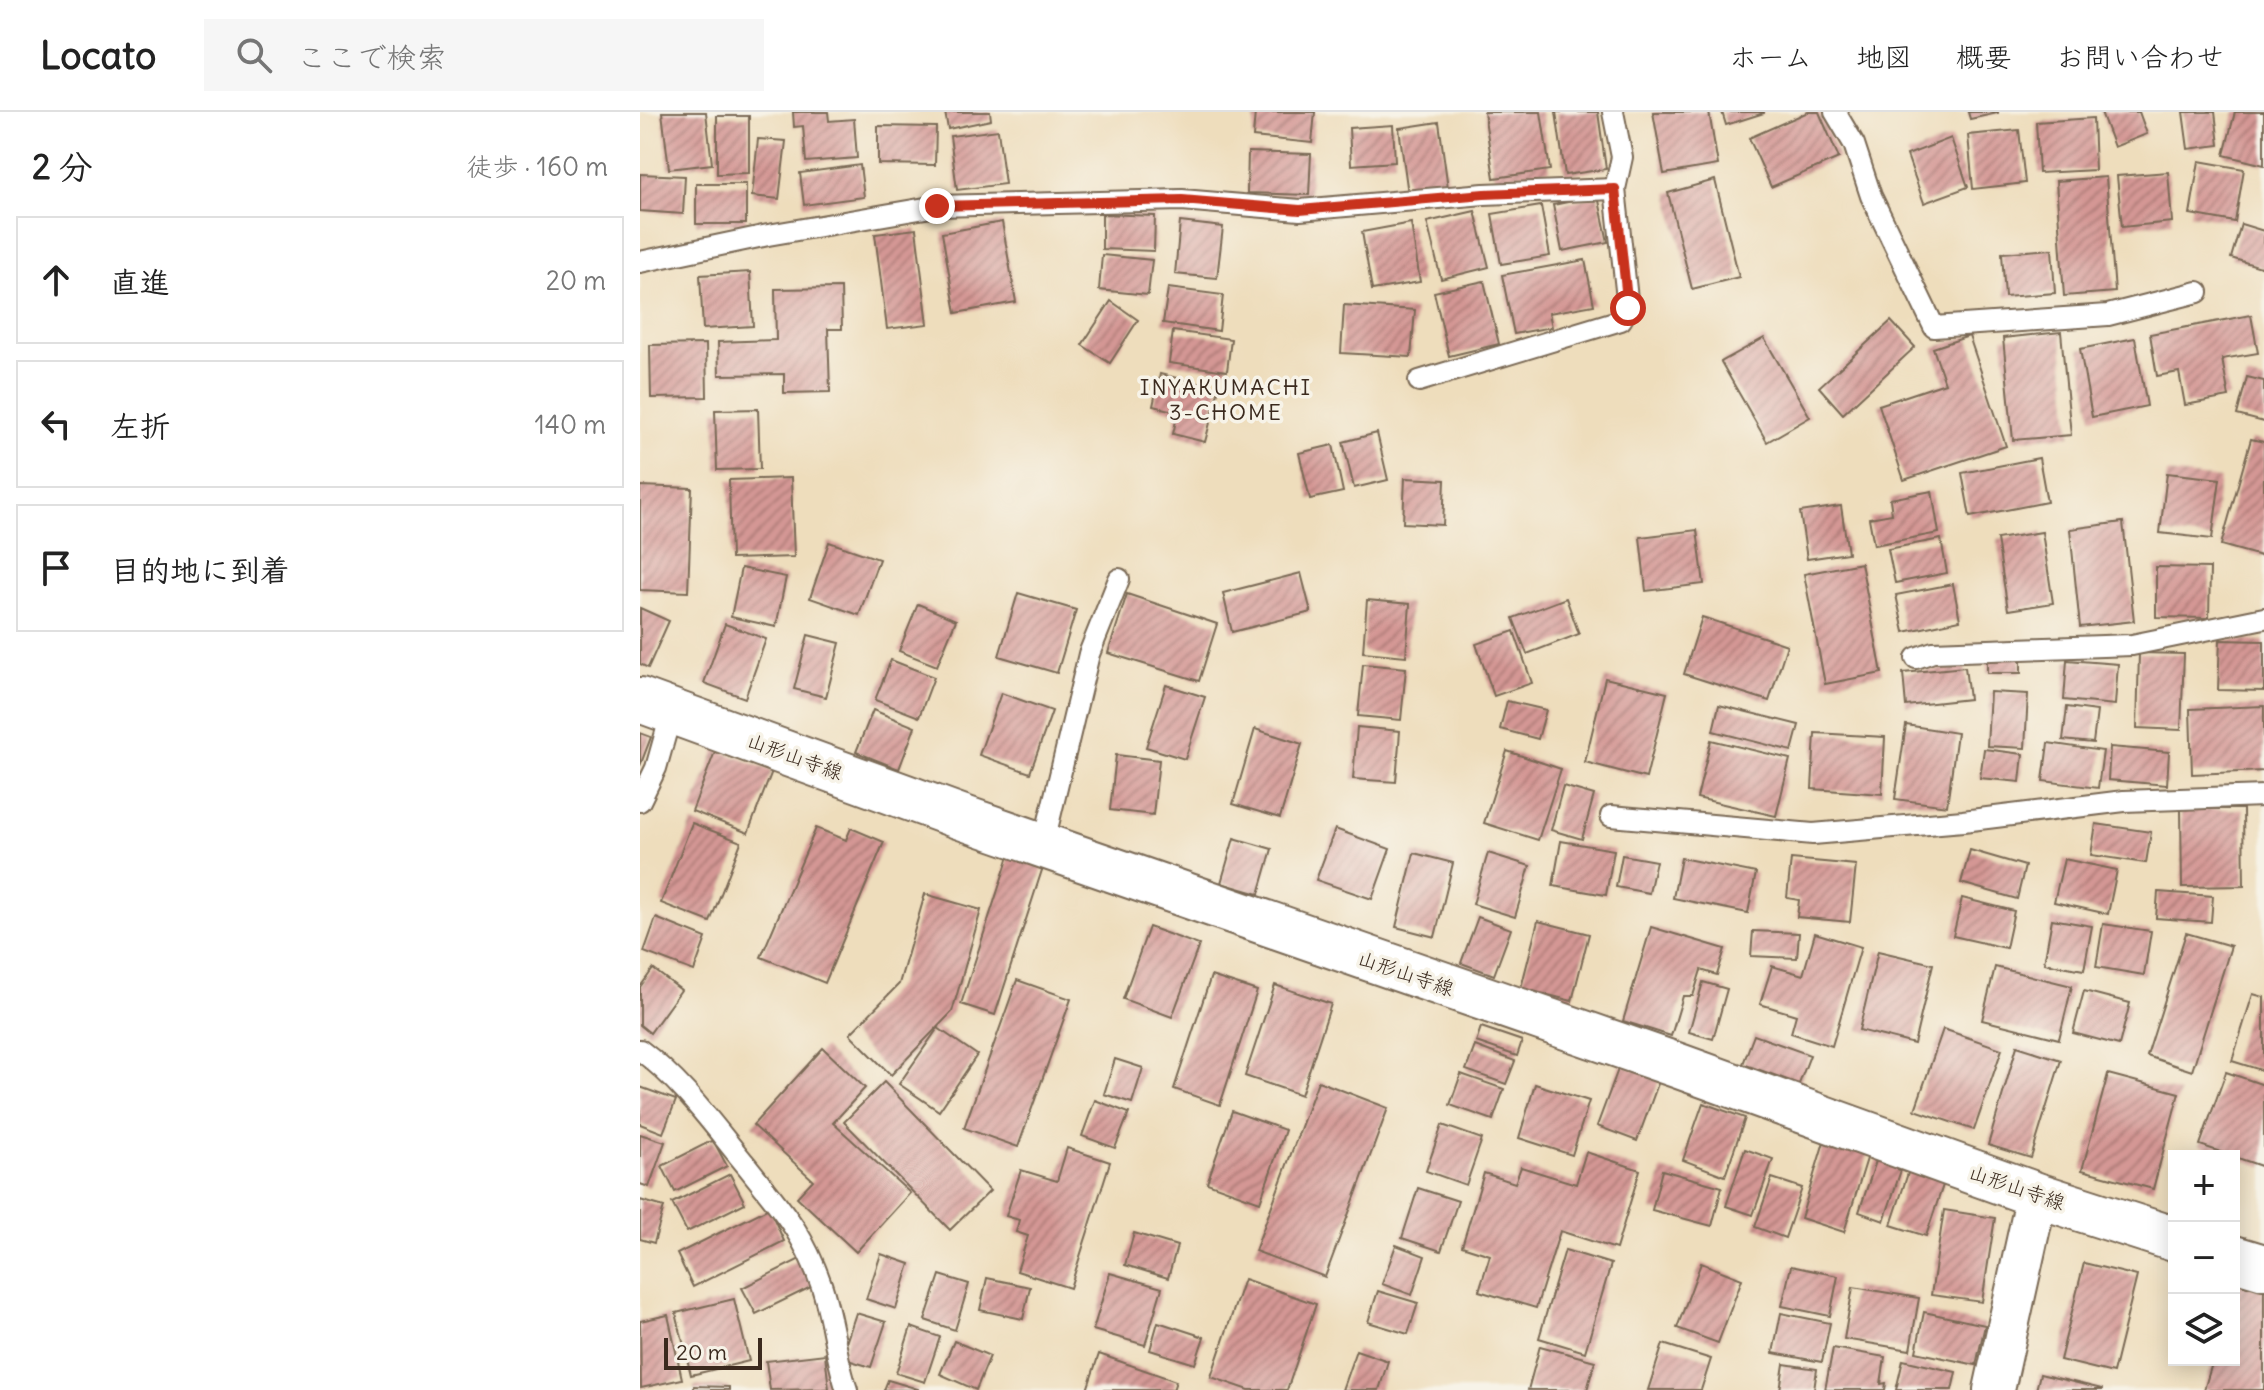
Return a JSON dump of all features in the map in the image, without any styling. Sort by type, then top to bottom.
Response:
[{"type":"main road","name":"山形山寺線","points":[[656,706],[1043,846],[1679,1066],[2037,1195],[2168,1237]]},
{"type":"main road","points":[[2240,1260],[2264,1267]]},
{"type":"street","points":[[1994,1390],[2037,1195]]},
{"type":"lane","points":[[1419,381],[1621,320],[1628,308],[1615,189],[1622,157],[1613,112]]},
{"type":"lane","points":[[1835,112],[1854,144],[1871,196],[1934,327],[2108,315],[2198,292]]},
{"type":"lane","points":[[640,262],[768,235],[937,206],[1182,200],[1300,210],[1484,194],[1615,189]]},
{"type":"lane","points":[[1043,846],[1089,654],[1119,579]]},
{"type":"lane","points":[[1916,658],[1933,652],[2132,645],[2264,618]]},
{"type":"lane","points":[[640,801],[656,768],[656,706]]},
{"type":"lane","points":[[1611,816],[1813,834],[1963,821],[2124,801],[2264,796]]},
{"type":"lane","points":[[640,1050],[701,1105],[796,1226],[821,1284],[829,1310],[835,1357],[847,1390]]},
{"type":"building","points":[[662,112],[706,112],[712,164],[669,169]]},
{"type":"building","points":[[793,112],[828,112],[829,121],[854,119],[857,158],[806,162],[803,126],[794,127]]},
{"type":"building","points":[[945,112],[990,112],[991,120],[948,129]]},
{"type":"building","points":[[1255,112],[1315,112],[1312,143],[1253,137]]},
{"type":"building","points":[[1484,112],[1541,112],[1550,170],[1494,178]]},
{"type":"building","points":[[1556,112],[1598,112],[1606,169],[1565,175]]},
{"type":"building","points":[[1653,112],[1709,112],[1718,165],[1664,174]]},
{"type":"building","points":[[1722,112],[1764,112],[1764,113],[1726,125]]},
{"type":"building","points":[[1808,112],[1819,112],[1839,158],[1771,187],[1749,138]]},
{"type":"building","points":[[1968,112],[1998,112],[1998,113],[1970,119]]},
{"type":"building","points":[[2101,112],[2139,112],[2147,134],[2114,147]]},
{"type":"building","points":[[2183,112],[2215,112],[2219,145],[2188,149]]},
{"type":"building","points":[[2235,112],[2264,112],[2264,165],[2224,155]]},
{"type":"building","points":[[717,116],[749,116],[749,173],[717,174]]},
{"type":"building","points":[[2093,118],[2095,170],[2039,173],[2036,122]]},
{"type":"building","points":[[1439,122],[1448,188],[1408,194],[1399,128]]},
{"type":"building","points":[[1393,125],[1395,162],[1351,165],[1349,128]]},
{"type":"building","points":[[878,126],[936,127],[935,165],[878,164]]},
{"type":"building","points":[[998,130],[1005,184],[957,190],[950,136]]},
{"type":"building","points":[[2019,130],[2025,183],[1973,189],[1968,135]]},
{"type":"building","points":[[1951,138],[1968,187],[1924,203],[1907,155]]},
{"type":"building","points":[[758,139],[786,141],[779,199],[752,196]]},
{"type":"building","points":[[1248,152],[1311,154],[1309,195],[1247,193]]},
{"type":"building","points":[[2199,161],[2244,169],[2235,222],[2190,214]]},
{"type":"building","points":[[860,165],[864,197],[804,205],[800,173]]},
{"type":"building","points":[[2168,172],[2172,222],[2122,227],[2117,176]]},
{"type":"building","points":[[640,174],[685,176],[683,214],[640,211]]},
{"type":"building","points":[[2106,177],[2115,292],[2064,296],[2056,181]]},
{"type":"building","points":[[1715,180],[1739,277],[1692,289],[1668,193]]},
{"type":"building","points":[[696,184],[746,184],[746,224],[696,224]]},
{"type":"building","points":[[1598,196],[1608,242],[1562,251],[1553,205]]},
{"type":"building","points":[[1541,206],[1550,256],[1501,264],[1492,214]]},
{"type":"building","points":[[1475,211],[1489,267],[1441,279],[1427,222]]},
{"type":"building","points":[[1102,214],[1155,216],[1154,251],[1102,249]]},
{"type":"building","points":[[1002,222],[1016,302],[956,313],[942,233]]},
{"type":"building","points":[[1180,222],[1223,227],[1217,278],[1175,274]]},
{"type":"building","points":[[1411,223],[1420,282],[1372,290],[1362,232]]},
{"type":"building","points":[[2241,224],[2264,231],[2264,268],[2231,258]]},
{"type":"building","points":[[916,229],[928,324],[887,329],[875,234]]},
{"type":"building","points":[[2052,249],[2055,293],[2005,297],[2002,253]]},
{"type":"building","points":[[1102,255],[1152,260],[1148,295],[1099,290]]},
{"type":"building","points":[[1585,260],[1594,305],[1549,313],[1552,327],[1514,334],[1502,275]]},
{"type":"building","points":[[750,272],[753,326],[703,329],[700,275]]},
{"type":"building","points":[[1484,281],[1499,344],[1449,356],[1434,292]]},
{"type":"building","points":[[841,288],[842,329],[828,329],[830,392],[784,393],[784,374],[719,375],[718,342],[776,340],[775,289]]},
{"type":"building","points":[[1168,288],[1223,295],[1219,331],[1163,323]]},
{"type":"building","points":[[1111,301],[1138,320],[1110,363],[1082,345]]},
{"type":"building","points":[[1344,305],[1415,310],[1411,357],[1341,353]]},
{"type":"building","points":[[2251,315],[2258,353],[2222,359],[2229,397],[2185,405],[2179,372],[2157,376],[2150,334]]},
{"type":"building","points":[[1891,321],[1915,347],[1843,414],[1819,387]]},
{"type":"building","points":[[1173,331],[1231,339],[1227,371],[1169,363]]},
{"type":"building","points":[[2061,332],[2071,435],[2013,440],[2003,338]]},
{"type":"building","points":[[1969,336],[2006,446],[1904,480],[1879,405],[1945,383],[1933,348]]},
{"type":"building","points":[[1764,338],[1810,417],[1767,442],[1721,362]]},
{"type":"building","points":[[2135,338],[2147,406],[2092,417],[2080,349]]},
{"type":"building","points":[[706,344],[707,397],[651,398],[650,345]]},
{"type":"building","points":[[1160,374],[1219,388],[1205,442],[1173,434],[1178,412],[1153,406]]},
{"type":"building","points":[[2247,377],[2264,381],[2264,422],[2237,415]]},
{"type":"building","points":[[758,409],[760,469],[717,470],[715,410]]},
{"type":"building","points":[[1377,433],[1388,480],[1354,488],[1343,442]]},
{"type":"building","points":[[2251,439],[2264,442],[2264,557],[2221,545]]},
{"type":"building","points":[[1333,445],[1343,492],[1310,499],[1299,453]]},
{"type":"building","points":[[2039,458],[2047,502],[1970,517],[1962,473]]},
{"type":"building","points":[[2167,473],[2220,479],[2212,539],[2160,533]]},
{"type":"building","points":[[791,478],[794,557],[731,559],[729,480]]},
{"type":"building","points":[[1405,478],[1445,480],[1443,525],[1403,523]]},
{"type":"building","points":[[640,486],[692,488],[688,592],[640,590]]},
{"type":"building","points":[[1932,491],[1939,533],[1874,545],[1869,518],[1892,514],[1890,499]]},
{"type":"building","points":[[1841,506],[1848,553],[1807,559],[1800,512]]},
{"type":"building","points":[[2123,522],[2134,621],[2080,627],[2070,529]]},
{"type":"building","points":[[1697,530],[1704,584],[1646,591],[1640,537]]},
{"type":"building","points":[[2042,532],[2053,603],[2008,610],[1997,539]]},
{"type":"building","points":[[1941,539],[1947,573],[1895,583],[1888,549]]},
{"type":"building","points":[[829,542],[879,559],[859,615],[810,598]]},
{"type":"building","points":[[1861,563],[1882,673],[1825,684],[1804,574]]},
{"type":"building","points":[[2156,567],[2210,568],[2209,618],[2156,617]]},
{"type":"building","points":[[741,568],[786,577],[776,627],[731,617]]},
{"type":"building","points":[[1301,573],[1311,612],[1232,632],[1223,593]]},
{"type":"building","points":[[1953,584],[1960,620],[1904,632],[1896,595]]},
{"type":"building","points":[[1018,593],[1076,610],[1057,673],[999,656]]},
{"type":"building","points":[[1127,594],[1217,624],[1199,681],[1108,653]]},
{"type":"building","points":[[1566,598],[1579,634],[1527,654],[1513,618]]},
{"type":"building","points":[[1367,600],[1410,604],[1406,656],[1363,652]]},
{"type":"building","points":[[918,604],[956,620],[937,666],[899,651]]},
{"type":"building","points":[[640,608],[669,621],[648,668],[640,664]]},
{"type":"building","points":[[1702,617],[1787,645],[1769,701],[1684,674]]},
{"type":"building","points":[[725,624],[766,639],[745,698],[704,683]]},
{"type":"building","points":[[1514,631],[1532,683],[1494,696],[1476,644]]},
{"type":"building","points":[[808,635],[840,643],[826,697],[794,689]]},
{"type":"building","points":[[2220,640],[2264,641],[2264,691],[2218,690]]},
{"type":"building","points":[[2139,653],[2184,654],[2181,730],[2137,728]]},
{"type":"building","points":[[1987,655],[2021,656],[2021,673],[1987,673]]},
{"type":"building","points":[[891,660],[934,677],[919,717],[875,700]]},
{"type":"building","points":[[2067,660],[2118,664],[2115,705],[2064,700]]},
{"type":"building","points":[[1363,664],[1406,668],[1401,720],[1358,716]]},
{"type":"building","points":[[1965,667],[1969,699],[1906,706],[1903,673]]},
{"type":"building","points":[[1605,678],[1667,693],[1646,778],[1585,762]]},
{"type":"building","points":[[1166,685],[1205,697],[1185,759],[1146,747]]},
{"type":"building","points":[[1990,692],[2028,694],[2025,748],[1987,746]]},
{"type":"building","points":[[1001,693],[1052,711],[1030,773],[979,755]]},
{"type":"building","points":[[1507,701],[1546,710],[1538,739],[1500,729]]},
{"type":"building","points":[[1719,705],[1799,725],[1792,751],[1713,731]]},
{"type":"building","points":[[2264,706],[2264,771],[2192,774],[2190,709]]},
{"type":"building","points":[[2067,707],[2097,711],[2093,743],[2063,740]]},
{"type":"building","points":[[873,710],[915,727],[899,769],[856,752]]},
{"type":"building","points":[[1906,725],[1957,733],[1947,806],[1895,799]]},
{"type":"building","points":[[1357,727],[1400,731],[1396,782],[1353,779]]},
{"type":"building","points":[[1255,729],[1302,744],[1280,818],[1233,804]]},
{"type":"building","points":[[640,733],[651,737],[640,766]]},
{"type":"building","points":[[1815,733],[1885,737],[1882,794],[1812,789]]},
{"type":"building","points":[[1711,740],[1790,759],[1776,816],[1697,798]]},
{"type":"building","points":[[2048,743],[2103,751],[2098,788],[2043,781]]},
{"type":"building","points":[[2110,747],[2169,752],[2167,785],[2108,780]]},
{"type":"building","points":[[716,749],[772,771],[748,833],[692,811]]},
{"type":"building","points":[[1984,749],[2023,754],[2020,782],[1980,778]]},
{"type":"building","points":[[1507,751],[1561,769],[1538,840],[1484,823]]},
{"type":"building","points":[[1116,755],[1159,760],[1153,815],[1110,810]]},
{"type":"building","points":[[1563,786],[1594,795],[1582,839],[1551,830]]},
{"type":"building","points":[[2181,809],[2243,809],[2244,886],[2182,887]]},
{"type":"building","points":[[692,823],[741,842],[710,922],[661,903]]},
{"type":"building","points":[[2096,824],[2151,832],[2146,863],[2091,855]]},
{"type":"building","points":[[816,828],[846,840],[851,828],[884,842],[825,983],[761,957]]},
{"type":"building","points":[[1335,829],[1390,849],[1372,899],[1316,880]]},
{"type":"building","points":[[1234,838],[1272,849],[1259,894],[1221,883]]},
{"type":"building","points":[[1561,841],[1614,850],[1606,895],[1553,886]]},
{"type":"building","points":[[1970,850],[2025,866],[2017,899],[1961,883]]},
{"type":"building","points":[[1414,853],[1453,863],[1435,937],[1396,927]]},
{"type":"building","points":[[1488,853],[1530,866],[1515,917],[1473,904]]},
{"type":"building","points":[[1622,855],[1656,861],[1649,893],[1616,887]]},
{"type":"building","points":[[1009,856],[1043,867],[995,1015],[961,1004]]},
{"type":"building","points":[[1681,858],[1756,873],[1748,913],[1673,898]]},
{"type":"building","points":[[1791,859],[1856,865],[1850,922],[1797,917],[1799,900],[1787,898]]},
{"type":"building","points":[[2064,859],[2117,870],[2108,914],[2054,902]]},
{"type":"building","points":[[2158,892],[2213,896],[2211,922],[2156,918]]},
{"type":"building","points":[[925,894],[981,910],[952,1012],[891,1075],[850,1034],[899,984]]},
{"type":"building","points":[[1962,898],[2014,911],[2006,948],[1953,936]]},
{"type":"building","points":[[1478,917],[1511,929],[1494,975],[1461,963]]},
{"type":"building","points":[[656,918],[706,938],[694,971],[644,952]]},
{"type":"building","points":[[2052,919],[2092,926],[2084,970],[2044,963]]},
{"type":"building","points":[[1538,921],[1589,934],[1572,1001],[1521,988]]},
{"type":"building","points":[[2103,924],[2151,931],[2144,975],[2096,967]]},
{"type":"building","points":[[1149,927],[1199,945],[1172,1017],[1123,999]]},
{"type":"building","points":[[1651,927],[1725,949],[1717,975],[1701,970],[1693,996],[1683,996],[1671,1036],[1623,1021]]},
{"type":"building","points":[[1753,931],[1799,933],[1797,958],[1751,956]]},
{"type":"building","points":[[1815,933],[1861,947],[1832,1046],[1791,1033],[1796,1015],[1760,1004],[1772,966],[1803,975]]},
{"type":"building","points":[[2186,933],[2231,946],[2192,1071],[2147,1056]]},
{"type":"building","points":[[1878,951],[1933,964],[1914,1044],[1859,1030]]},
{"type":"building","points":[[1995,967],[2072,986],[2059,1039],[1982,1020]]},
{"type":"building","points":[[653,969],[681,990],[650,1033],[640,1025],[640,987]]},
{"type":"building","points":[[1211,976],[1257,991],[1220,1105],[1174,1089]]},
{"type":"building","points":[[1017,980],[1071,999],[1018,1147],[964,1128]]},
{"type":"building","points":[[1703,982],[1727,989],[1713,1039],[1689,1032]]},
{"type":"building","points":[[1275,985],[1331,1004],[1301,1095],[1245,1076]]},
{"type":"building","points":[[2084,991],[2130,1003],[2119,1045],[2073,1033]]},
{"type":"building","points":[[2253,994],[2264,997],[2264,1071],[2232,1061]]},
{"type":"building","points":[[1481,1027],[1522,1041],[1517,1056],[1476,1042]]},
{"type":"building","points":[[938,1028],[977,1055],[939,1111],[899,1084]]},
{"type":"building","points":[[1943,1029],[2002,1049],[1974,1130],[1915,1110]]},
{"type":"building","points":[[1754,1035],[1810,1055],[1799,1084],[1743,1064]]},
{"type":"building","points":[[1475,1046],[1515,1061],[1506,1084],[1466,1070]]},
{"type":"building","points":[[2017,1046],[2061,1060],[2031,1158],[1988,1145]]},
{"type":"building","points":[[823,1048],[865,1088],[833,1123],[910,1193],[856,1252],[797,1197],[813,1180],[753,1125]]},
{"type":"building","points":[[1115,1059],[1143,1068],[1132,1103],[1104,1094]]},
{"type":"building","points":[[1620,1064],[1660,1078],[1637,1141],[1597,1126]]},
{"type":"building","points":[[2226,1072],[2264,1085],[2264,1167],[2240,1159],[2240,1150],[2215,1150],[2200,1145]]},
{"type":"building","points":[[1461,1074],[1504,1089],[1493,1120],[1450,1105]]},
{"type":"building","points":[[2108,1074],[2179,1093],[2153,1189],[2082,1170]]},
{"type":"building","points":[[1318,1081],[1388,1108],[1325,1277],[1255,1251]]},
{"type":"building","points":[[884,1082],[990,1191],[950,1230],[844,1122]]},
{"type":"building","points":[[1535,1084],[1589,1101],[1572,1155],[1519,1138]]},
{"type":"building","points":[[640,1087],[676,1100],[663,1133],[640,1124]]},
{"type":"building","points":[[1095,1100],[1129,1113],[1115,1148],[1082,1136]]},
{"type":"building","points":[[1703,1103],[1745,1118],[1725,1176],[1683,1160]]},
{"type":"building","points":[[1232,1111],[1285,1130],[1260,1202],[1207,1183]]},
{"type":"building","points":[[1442,1125],[1482,1139],[1466,1185],[1426,1171]]},
{"type":"building","points":[[640,1134],[665,1142],[649,1187],[640,1184]]},
{"type":"building","points":[[1826,1135],[1870,1149],[1844,1232],[1801,1218]]},
{"type":"building","points":[[713,1140],[727,1166],[675,1192],[662,1166]]},
{"type":"building","points":[[1067,1148],[1110,1162],[1070,1288],[1017,1271],[1028,1236],[1016,1232],[1019,1220],[1006,1216],[1021,1170],[1057,1181]]},
{"type":"building","points":[[1745,1149],[1773,1159],[1753,1215],[1726,1206]]},
{"type":"building","points":[[1880,1149],[1905,1158],[1884,1221],[1859,1212]]},
{"type":"building","points":[[1586,1152],[1640,1170],[1616,1249],[1560,1231],[1536,1308],[1479,1291],[1490,1255],[1462,1246],[1484,1173],[1515,1183],[1521,1167],[1576,1184]]},
{"type":"building","points":[[1911,1164],[1946,1176],[1926,1236],[1891,1225]]},
{"type":"building","points":[[1662,1170],[1722,1187],[1712,1226],[1652,1210]]},
{"type":"building","points":[[730,1174],[745,1203],[687,1232],[672,1203]]},
{"type":"building","points":[[1772,1178],[1802,1188],[1785,1238],[1755,1227]]},
{"type":"building","points":[[1418,1188],[1458,1201],[1441,1251],[1402,1238]]},
{"type":"building","points":[[640,1200],[664,1207],[654,1243],[640,1239]]},
{"type":"building","points":[[769,1208],[784,1241],[693,1287],[677,1254]]},
{"type":"building","points":[[1944,1210],[1995,1218],[1982,1302],[1931,1295]]},
{"type":"building","points":[[1134,1233],[1177,1246],[1168,1278],[1125,1265]]},
{"type":"building","points":[[1396,1245],[1425,1256],[1412,1295],[1382,1284]]},
{"type":"building","points":[[1565,1250],[1611,1264],[1585,1352],[1539,1338]]},
{"type":"building","points":[[881,1254],[910,1264],[896,1309],[866,1299]]},
{"type":"building","points":[[800,1259],[813,1286],[756,1314],[742,1288]]},
{"type":"building","points":[[1701,1263],[1742,1279],[1718,1343],[1677,1328]]},
{"type":"building","points":[[2084,1263],[2137,1276],[2113,1373],[2060,1360]]},
{"type":"building","points":[[1791,1266],[1838,1276],[1830,1316],[1782,1306]]},
{"type":"building","points":[[1110,1273],[1162,1288],[1145,1345],[1093,1330]]},
{"type":"building","points":[[940,1275],[969,1284],[955,1330],[925,1320]]},
{"type":"building","points":[[987,1278],[1030,1287],[1023,1319],[980,1310]]},
{"type":"building","points":[[1244,1279],[1316,1304],[1287,1390],[1249,1390],[1211,1377]]},
{"type":"building","points":[[2240,1284],[2264,1290],[2264,1390],[2204,1390],[2211,1366],[2240,1366]]},
{"type":"building","points":[[1853,1287],[1919,1298],[1910,1350],[1844,1339]]},
{"type":"building","points":[[1378,1291],[1418,1303],[1408,1334],[1368,1322]]},
{"type":"building","points":[[734,1299],[749,1361],[691,1375],[676,1313]]},
{"type":"building","points":[[1924,1312],[1985,1325],[1976,1365],[1916,1352]]},
{"type":"building","points":[[856,1313],[886,1322],[871,1367],[841,1358]]},
{"type":"building","points":[[1781,1313],[1830,1323],[1822,1362],[1773,1353]]},
{"type":"building","points":[[668,1315],[682,1379],[641,1388],[640,1321]]},
{"type":"building","points":[[1158,1322],[1204,1337],[1195,1364],[1150,1350]]},
{"type":"building","points":[[911,1327],[940,1337],[925,1382],[896,1373]]},
{"type":"building","points":[[954,1341],[990,1356],[976,1390],[940,1374]]},
{"type":"building","points":[[1663,1344],[1711,1359],[1701,1390],[1648,1390]]},
{"type":"building","points":[[1540,1346],[1595,1361],[1587,1390],[1528,1390]]},
{"type":"building","points":[[1833,1348],[1885,1357],[1881,1384],[1886,1383],[1885,1390],[1825,1390]]},
{"type":"building","points":[[1356,1350],[1388,1361],[1379,1390],[1342,1390]]},
{"type":"building","points":[[825,1354],[829,1389],[770,1390],[766,1361]]},
{"type":"building","points":[[1099,1354],[1176,1381],[1173,1390],[1087,1390]]},
{"type":"building","points":[[1903,1360],[1956,1372],[1952,1390],[1896,1390]]},
{"type":"building","points":[[1784,1364],[1817,1369],[1814,1390],[1780,1390]]},
{"type":"building","points":[[2040,1374],[2102,1389],[2102,1390],[2036,1390]]},
{"type":"building","points":[[888,1380],[918,1389],[918,1390],[884,1390]]},
{"type":"building","points":[[694,1386],[729,1387],[729,1390],[694,1390]]},
{"type":"district","name":"INYAKUMACHI 3-CHOME","points":[[1226,400]]},
{"type":"route","points":[[937,206],[1182,200],[1300,210],[1401,204],[1484,194],[1615,189],[1628,308]]}]
